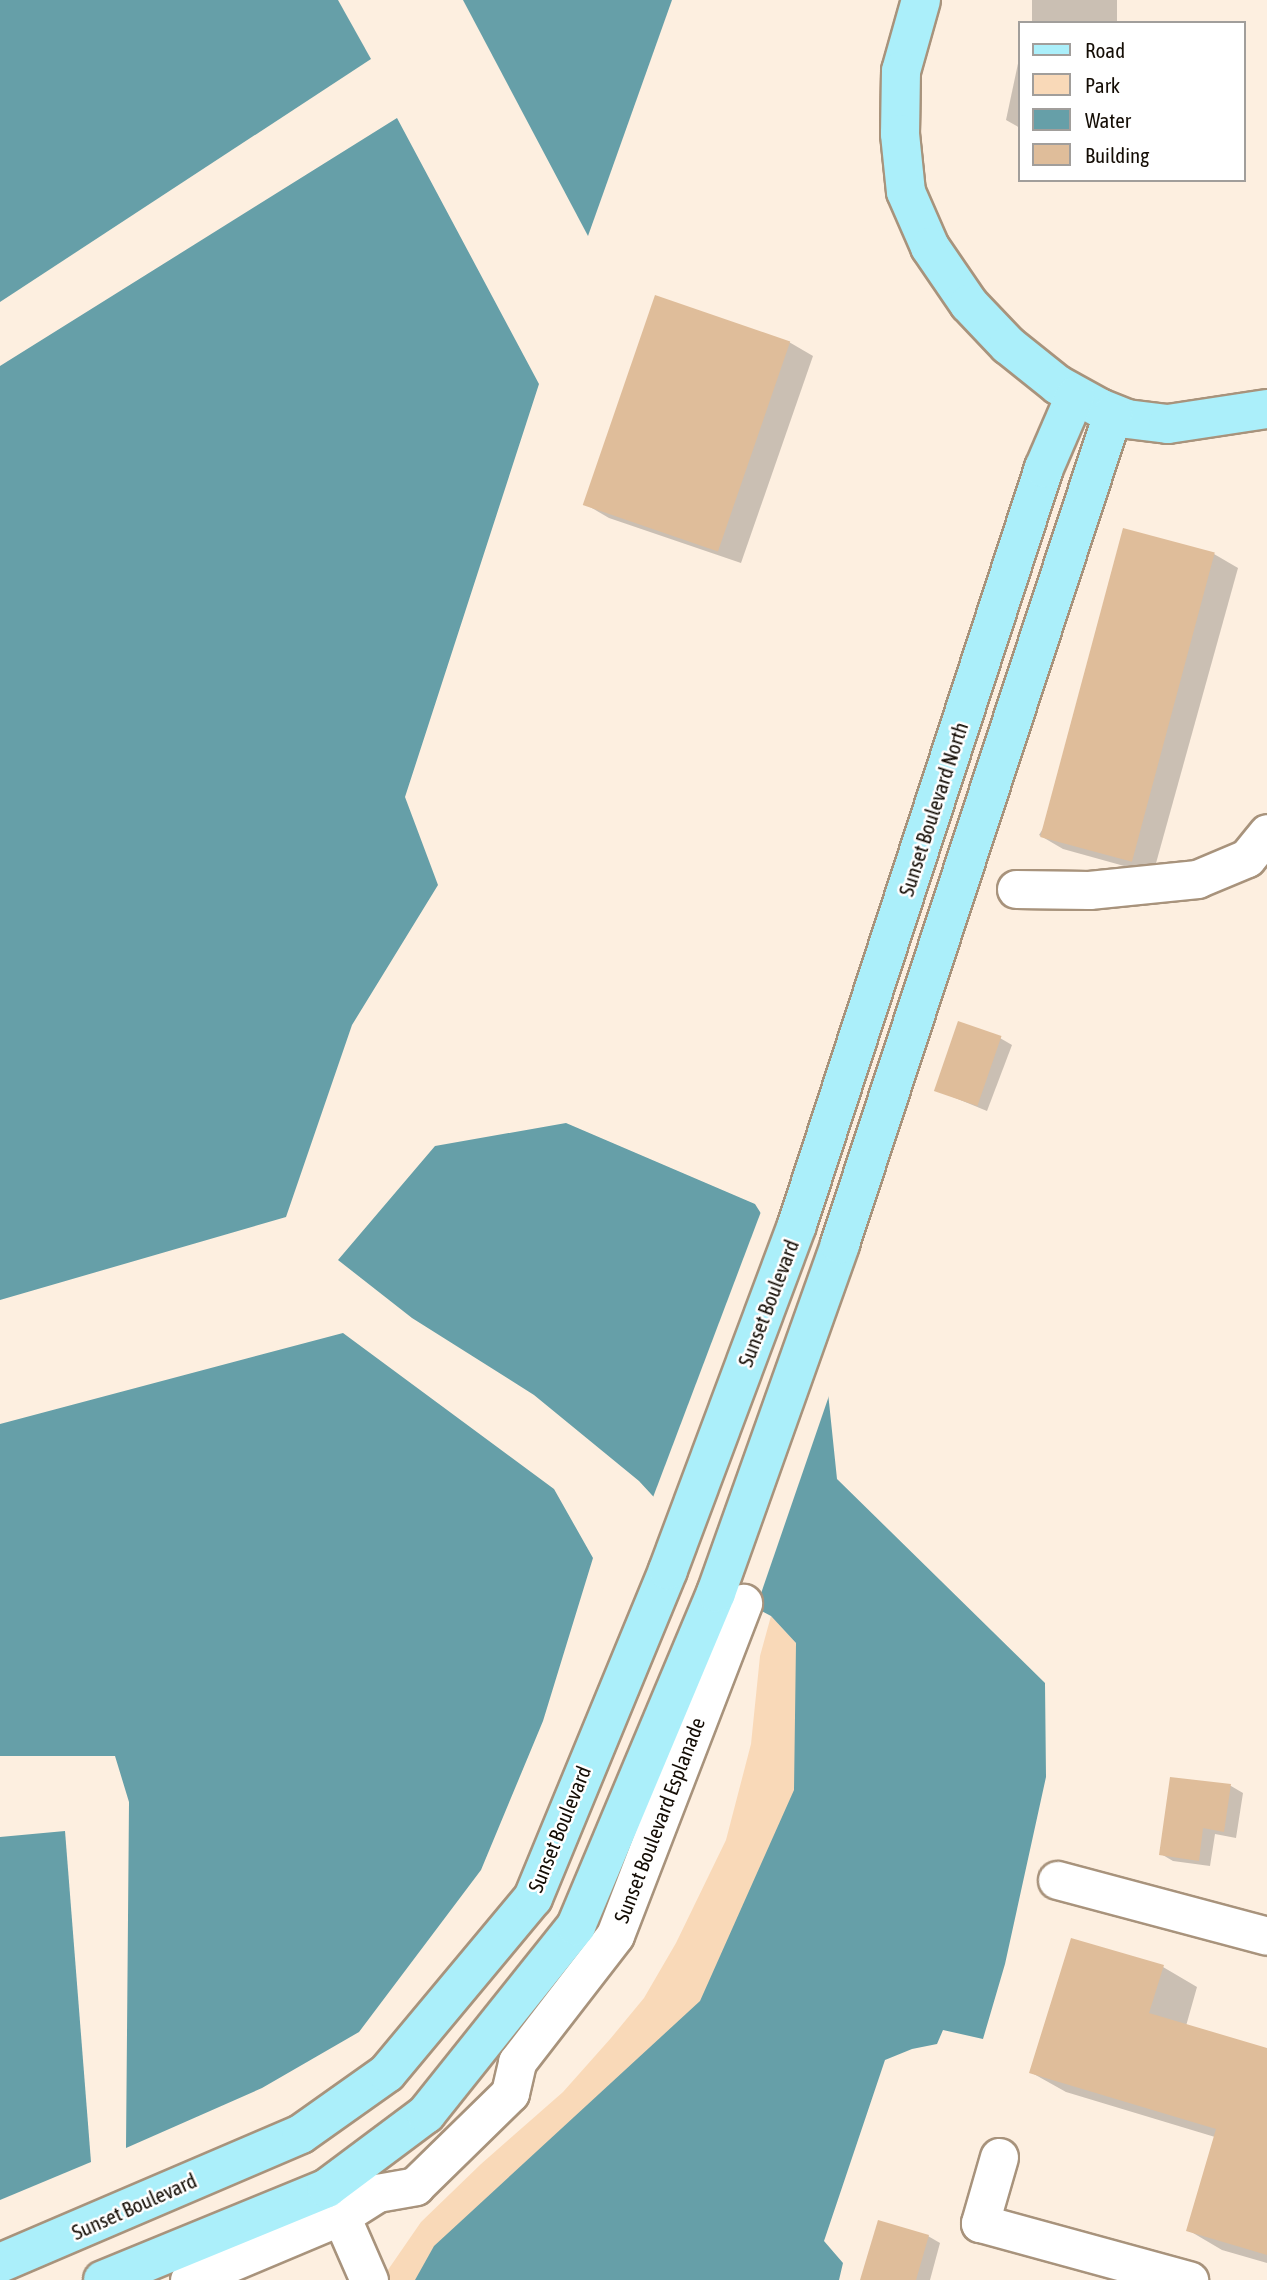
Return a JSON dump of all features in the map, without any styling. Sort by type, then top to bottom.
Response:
[{"type":"main road","points":[[921,0],[901,71],[901,134],[906,192],[930,247],[969,304],[1008,345],[1075,396],[1113,414],[1141,423],[1168,424],[1267,409]]},
{"type":"main road","name":"Sunset Boulevard North","points":[[797,1225],[1040,480],[1075,396]]},
{"type":"main road","points":[[103,2280],[327,2188],[426,2114],[576,1926],[729,1598],[840,1244],[1113,414]]},
{"type":"main road","name":"Sunset Boulevard","points":[[0,2263],[301,2134],[387,2073],[533,1898],[668,1570],[797,1225]]},
{"type":"street","points":[[1017,889],[1144,887],[1197,879],[1247,858],[1267,833]]},
{"type":"street","name":"Sunset Boulevard Esplanade","points":[[189,2280],[341,2216],[377,2193],[415,2186],[510,2093],[517,2062],[615,1935],[729,1598]]},
{"type":"street","points":[[1057,1880],[1267,1936]]},
{"type":"street","points":[[999,2157],[980,2223],[1188,2280]]},
{"type":"street","points":[[341,2216],[369,2280]]},
{"type":"green space","points":[[771,1616],[796,1643],[820,1780],[711,2001],[448,2280],[381,2280],[421,2222],[481,2164],[563,2092],[644,1998],[676,1943],[726,1840],[751,1744],[760,1656]]},
{"type":"water","points":[[0,0],[338,0],[371,59],[0,302]]},
{"type":"water","points":[[463,0],[672,0],[588,236]]},
{"type":"water","points":[[397,118],[539,384],[405,797],[438,885],[352,1025],[286,1217],[0,1300],[0,366]]},
{"type":"water","points":[[566,1123],[755,1204],[819,1306],[837,1479],[1045,1683],[1046,1777],[1005,1964],[983,2039],[943,2030],[937,2044],[912,2049],[885,2060],[824,2241],[843,2263],[839,2280],[415,2280],[434,2246],[700,2001],[794,1790],[796,1643],[771,1616],[756,1608],[639,1481],[534,1395],[412,1318],[338,1260],[435,1146]]},
{"type":"water","points":[[343,1333],[554,1489],[593,1558],[543,1721],[481,1870],[359,2032],[262,2088],[126,2148],[129,1802],[115,1756],[0,1756],[0,1424]]},
{"type":"water","points":[[65,1831],[91,2162],[0,2200],[0,1837]]},
{"type":"pier","points":[[762,1209],[822,1305],[831,1390],[756,1608],[749,1605],[652,1500]]},
{"type":"building","points":[[655,295],[790,342],[718,551],[583,505]]},
{"type":"building","points":[[1123,528],[1215,553],[1132,862],[1040,837]]},
{"type":"building","points":[[958,1021],[1001,1036],[977,1106],[934,1091]]},
{"type":"building","points":[[1170,1777],[1231,1784],[1224,1832],[1203,1828],[1199,1861],[1159,1855]]},
{"type":"building","points":[[1071,1938],[1164,1965],[1149,2013],[1267,2048],[1267,2255],[1186,2231],[1216,2129],[1029,2073]]},
{"type":"building","points":[[878,2220],[929,2235],[916,2280],[860,2280]]}]
